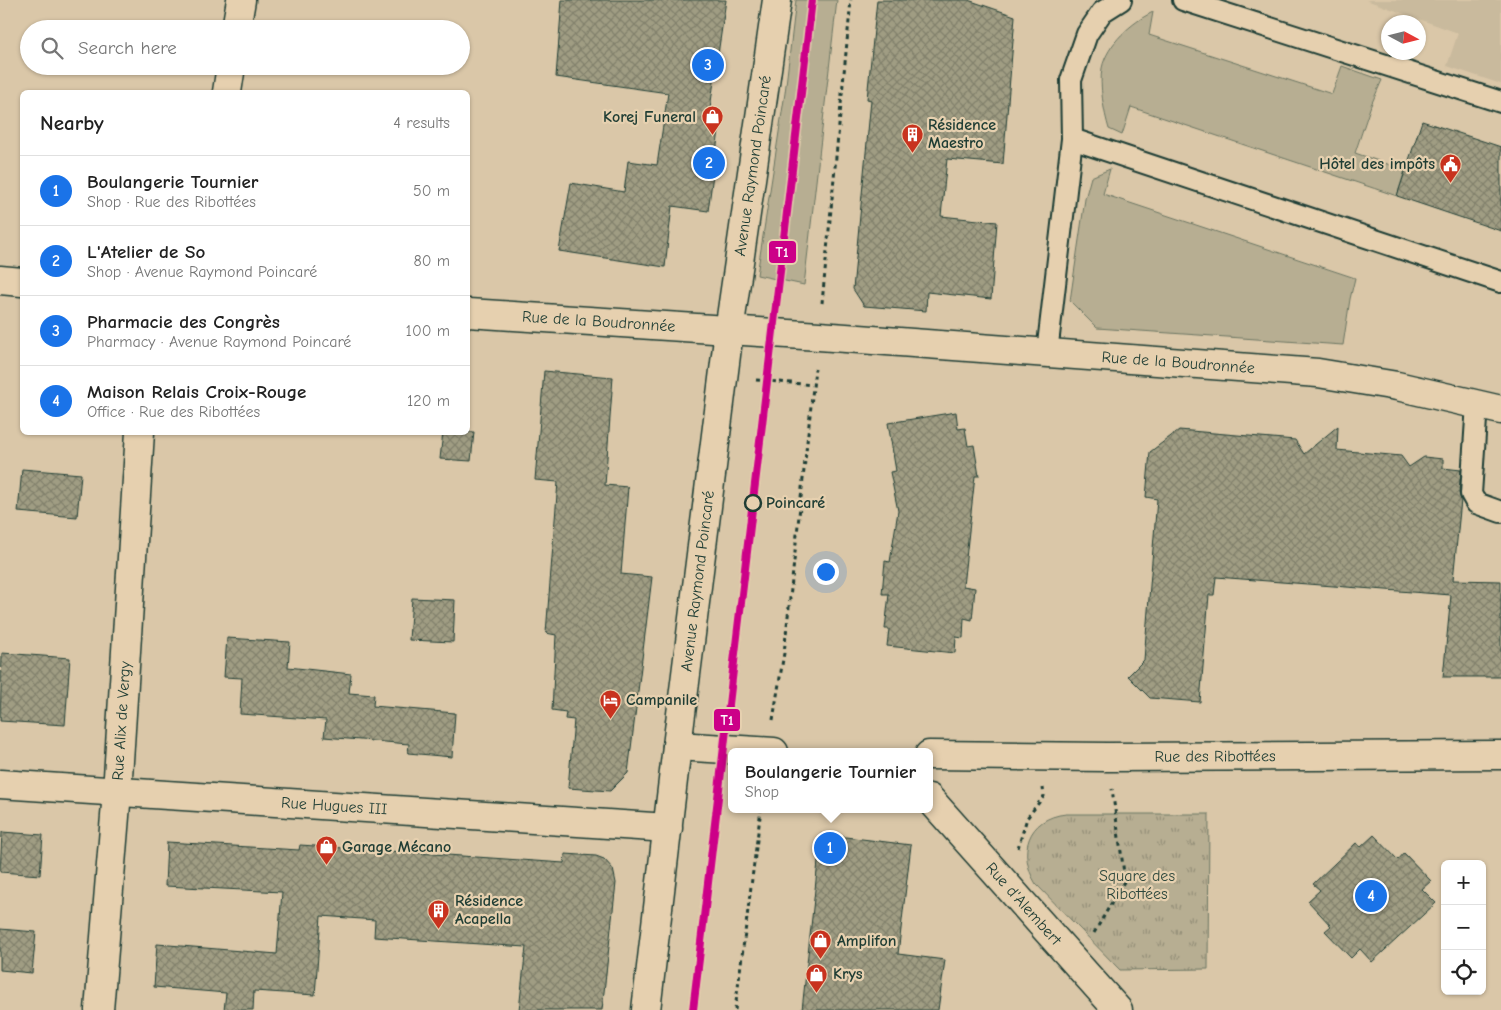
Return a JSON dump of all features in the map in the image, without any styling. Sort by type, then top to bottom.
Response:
[{"type":"street","points":[[237,20],[240,0]]},
{"type":"street","name":"Avenue Raymond Poincaré","points":[[646,1010],[677,746],[730,331],[777,0]]},
{"type":"street","points":[[227,90],[230,75]]},
{"type":"street","points":[[0,280],[20,282]]},
{"type":"street","name":"Rue de la Boudronnée","points":[[470,313],[730,331]]},
{"type":"street","points":[[730,331],[819,336]]},
{"type":"street","name":"Rue de la Boudronnée","points":[[819,336],[1318,373],[1396,386],[1489,407]]},
{"type":"street","name":"Rue Alix de Vergy","points":[[99,1010],[117,792],[140,435]]},
{"type":"street","points":[[677,746],[728,750]]},
{"type":"street","name":"Rue des Ribottées","points":[[933,755],[1501,755]]},
{"type":"street","name":"Rue Hugues III","points":[[0,784],[668,828]]},
{"type":"street","name":"Rue d'Alembert","points":[[933,802],[1118,1010]]},
{"type":"lane","points":[[1046,353],[1072,139],[1071,80],[1087,34],[1102,12],[1121,0]]},
{"type":"lane","points":[[1183,0],[1501,102]]},
{"type":"lane","points":[[1072,139],[1501,282]]},
{"type":"lane","points":[[1489,407],[1471,494],[1476,503],[1501,512]]},
{"type":"path","points":[[771,748],[814,386],[851,0]]},
{"type":"path","points":[[1000,876],[1015,861],[1027,818],[1044,796],[1042,755]]},
{"type":"path","points":[[1076,964],[1125,880],[1108,756]]},
{"type":"path","points":[[735,1010],[760,813]]},
{"type":"shaded area","points":[[1366,0],[1501,0],[1501,84],[1447,66],[1458,33],[1426,22],[1426,15],[1408,15]]},
{"type":"green space","points":[[796,0],[837,0],[804,285],[757,275],[785,93]]},
{"type":"green space","points":[[1153,12],[1149,35],[1332,94],[1342,66],[1382,80],[1371,105],[1355,153],[1405,170],[1397,196],[1131,107],[1122,135],[1109,129],[1104,107],[1101,75],[1105,59],[1115,42],[1129,28]]},
{"type":"green space","points":[[1110,169],[1103,194],[1355,278],[1343,345],[1097,328],[1070,301],[1085,199],[1091,177]]},
{"type":"green space","name":"Square des Ribottées","points":[[1066,814],[1209,814],[1208,969],[1120,970],[1036,884],[1027,861],[1029,839],[1042,822]]},
{"type":"building","points":[[562,0],[726,0],[708,122],[720,123],[708,211],[672,206],[665,267],[559,251],[571,183],[624,192],[628,161],[657,165],[668,93],[556,77]]},
{"type":"building","name":"Résidence Maestro","points":[[877,0],[968,0],[1015,16],[1003,164],[947,159],[941,216],[997,222],[991,299],[927,292],[926,311],[864,306],[853,289],[871,100],[867,99]]},
{"type":"building","name":"Hôtel des impôts","points":[[1422,121],[1501,147],[1501,231],[1397,196]]},
{"type":"building","points":[[544,371],[613,377],[605,485],[628,487],[621,574],[652,577],[628,773],[610,791],[568,788],[574,720],[565,719],[566,712],[552,710],[556,635],[546,633],[558,482],[535,480]]},
{"type":"building","points":[[956,412],[958,429],[965,428],[968,446],[974,445],[979,476],[975,476],[963,586],[975,588],[972,620],[964,618],[963,638],[956,637],[955,653],[887,646],[889,629],[885,629],[889,594],[882,594],[885,561],[890,562],[898,511],[890,472],[896,471],[888,423]]},
{"type":"building","points":[[1338,426],[1337,450],[1401,456],[1409,467],[1424,457],[1443,459],[1443,468],[1461,470],[1459,493],[1461,500],[1453,580],[1501,581],[1501,677],[1443,677],[1451,595],[1216,577],[1214,595],[1209,595],[1200,702],[1150,698],[1128,676],[1144,660],[1157,499],[1146,497],[1150,452],[1179,430],[1295,440],[1304,454]]},
{"type":"building","points":[[470,432],[474,432],[471,461],[440,459],[443,435],[470,435]]},
{"type":"building","points":[[22,469],[81,474],[77,517],[18,512]]},
{"type":"building","points":[[412,598],[455,600],[453,642],[409,640]]},
{"type":"building","points":[[227,638],[290,642],[288,667],[351,674],[349,693],[374,695],[373,706],[455,713],[452,757],[408,753],[409,744],[324,737],[326,720],[240,714],[242,678],[224,677]]},
{"type":"building","points":[[2,653],[70,658],[65,725],[0,721]]},
{"type":"building","points":[[2,832],[43,835],[40,875],[0,872]]},
{"type":"building","points":[[821,834],[911,845],[898,954],[945,960],[938,1010],[802,1010]]},
{"type":"building","points":[[1374,835],[1398,860],[1404,853],[1431,881],[1422,889],[1436,903],[1372,962],[1360,949],[1351,958],[1325,931],[1331,926],[1308,901],[1320,890],[1313,884],[1356,843],[1361,847]]},
{"type":"building","points":[[167,842],[299,850],[300,845],[564,863],[565,854],[596,856],[604,859],[613,869],[616,883],[602,1010],[519,1010],[526,947],[374,937],[375,920],[321,916],[315,995],[254,991],[253,1010],[224,1010],[226,993],[154,987],[157,944],[277,954],[282,892],[165,886]]},
{"type":"building","points":[[0,929],[36,932],[32,973],[0,970]]},
{"type":"transit line","name":"T1","points":[[693,1010],[812,0]]},
{"type":"place","name":"Pharmacie des Congrès","points":[[708,65]]},
{"type":"place","name":"Korej Funeral","points":[[712,136]]},
{"type":"place","name":"Résidence Maestro","points":[[912,153]]},
{"type":"place","name":"L'Atelier de So","points":[[709,163]]},
{"type":"place","name":"Hôtel des impôts","points":[[1451,183]]},
{"type":"place","name":"Poincaré","points":[[753,503]]},
{"type":"place","name":"Campanile","points":[[610,719]]},
{"type":"place","name":"Boulangerie Tournier","points":[[830,848]]},
{"type":"place","name":"Garage Mécano","points":[[326,866]]},
{"type":"place","name":"Maison Relais Croix-Rouge","points":[[1371,896]]},
{"type":"place","name":"Résidence Acapella","points":[[439,929]]},
{"type":"place","name":"Amplifon","points":[[821,960]]},
{"type":"place","name":"Krys","points":[[817,993]]}]
